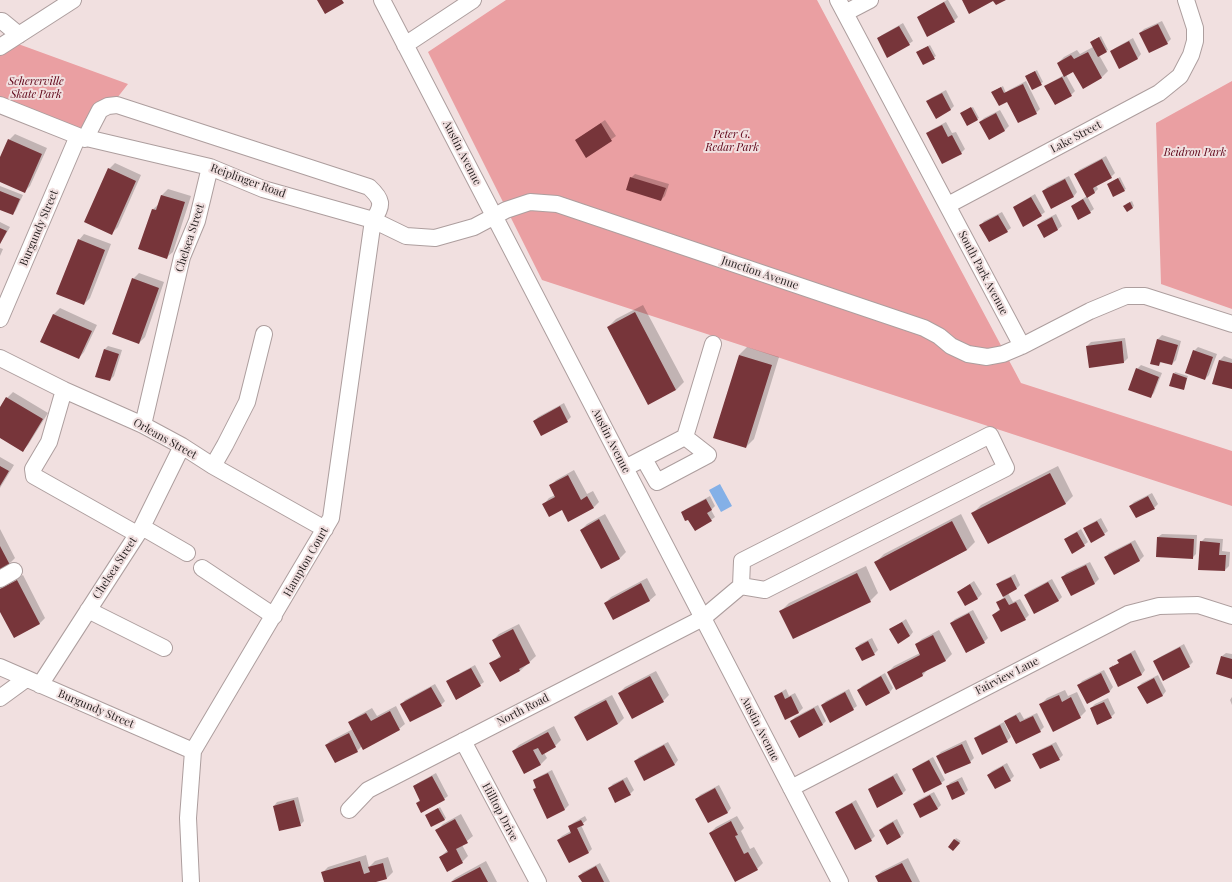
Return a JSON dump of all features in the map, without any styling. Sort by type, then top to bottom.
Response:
[{"type":"street","points":[[0,47],[73,0]]},
{"type":"street","name":"Austin Avenue","points":[[382,0],[840,882]]},
{"type":"street","points":[[405,45],[473,0]]},
{"type":"street","points":[[841,7],[870,0]]},
{"type":"street","name":"Lake Street","points":[[948,205],[1159,93],[1180,76],[1191,55],[1194,41],[1195,28],[1186,0]]},
{"type":"street","name":"South Park Avenue","points":[[841,7],[1022,346]]},
{"type":"street","points":[[0,21],[19,35]]},
{"type":"street","name":"Reiplinger Road","points":[[0,105],[82,138],[210,167],[263,189],[373,220],[406,236],[435,238],[474,227],[494,216]]},
{"type":"street","name":"Burgundy Street","points":[[0,319],[82,138],[100,110],[108,106],[116,105],[369,187],[378,195],[380,200],[380,210],[373,220]]},
{"type":"street","name":"Chelsea Street","points":[[143,425],[182,257],[197,221],[210,167]]},
{"type":"street","name":"Junction Avenue","points":[[494,216],[506,210],[530,202],[557,204],[924,328],[939,336],[951,346],[968,354],[987,357],[1003,354],[1022,346]]},
{"type":"street","name":"Hampton Court","points":[[191,882],[188,818],[193,751],[331,518],[373,220]]},
{"type":"street","points":[[1022,346],[1126,296],[1145,296],[1232,324]]},
{"type":"street","points":[[213,466],[226,445],[247,402],[264,334]]},
{"type":"street","points":[[625,468],[685,437],[713,344]]},
{"type":"street","name":"Orleans Street","points":[[0,358],[64,390],[143,425],[325,529]]},
{"type":"street","points":[[64,390],[49,442],[33,469],[34,476],[187,553]]},
{"type":"street","points":[[990,435],[1006,468],[765,590],[741,586],[742,561],[990,435]]},
{"type":"street","points":[[644,459],[657,482],[708,455],[685,437]]},
{"type":"street","name":"Chelsea Street","points":[[33,682],[88,610],[140,530],[182,446]]},
{"type":"street","points":[[202,568],[274,616]]},
{"type":"street","points":[[0,579],[14,571]]},
{"type":"street","name":"North Road","points":[[349,810],[368,790],[703,618],[741,586]]},
{"type":"street","name":"Fairview Lane","points":[[791,788],[1128,614],[1160,606],[1198,605],[1232,616]]},
{"type":"street","points":[[88,610],[164,648]]},
{"type":"street","name":"Burgundy Street","points":[[0,667],[193,751]]},
{"type":"street","points":[[0,698],[33,682]]},
{"type":"street","name":"Hilltop Drive","points":[[463,741],[538,882]]},
{"type":"green space","name":"Peter G. Redar Park","points":[[506,0],[817,0],[1021,383],[1232,451],[1232,506],[542,280],[428,52]]},
{"type":"green space","name":"Schererville Skate Park","points":[[10,41],[128,84],[85,139],[0,111],[0,47]]},
{"type":"green space","name":"Beidron Park","points":[[1232,81],[1232,309],[1161,284],[1156,123]]},
{"type":"water","points":[[720,484],[732,506],[721,512],[709,490]]},
{"type":"building","points":[[317,0],[342,0],[344,3],[325,14]]},
{"type":"building","points":[[962,0],[1006,0],[996,5],[993,1],[969,14]]},
{"type":"building","points":[[944,2],[955,22],[927,37],[917,17]]},
{"type":"building","points":[[1158,24],[1168,44],[1149,53],[1139,33]]},
{"type":"building","points":[[899,26],[910,45],[887,58],[877,38]]},
{"type":"building","points":[[1099,37],[1107,52],[1098,57],[1090,42]]},
{"type":"building","points":[[1129,41],[1138,59],[1119,69],[1110,51]]},
{"type":"building","points":[[928,46],[935,59],[923,65],[916,52]]},
{"type":"building","points":[[1088,52],[1102,78],[1083,89],[1073,72],[1064,77],[1057,63],[1071,55],[1074,59]]},
{"type":"building","points":[[1035,71],[1042,85],[1032,90],[1025,76]]},
{"type":"building","points":[[1062,77],[1072,96],[1055,105],[1044,86]]},
{"type":"building","points":[[1023,84],[1037,114],[1018,123],[1007,102],[999,106],[991,92],[1001,87],[1004,93]]},
{"type":"building","points":[[942,93],[951,110],[936,119],[926,101]]},
{"type":"building","points":[[971,107],[978,120],[967,126],[960,113]]},
{"type":"building","points":[[996,113],[1005,131],[989,140],[979,122]]},
{"type":"building","points":[[601,123],[612,141],[586,158],[575,140]]},
{"type":"building","points":[[942,125],[948,137],[952,135],[962,154],[942,164],[926,133]]},
{"type":"building","points":[[8,139],[42,154],[25,193],[0,182],[0,157]]},
{"type":"building","points":[[1102,159],[1112,178],[1093,188],[1095,193],[1087,198],[1074,174]]},
{"type":"building","points":[[108,168],[136,181],[112,235],[84,222]]},
{"type":"building","points":[[630,177],[666,188],[661,201],[626,190]]},
{"type":"building","points":[[1118,178],[1125,191],[1113,197],[1107,184]]},
{"type":"building","points":[[1065,179],[1074,197],[1051,209],[1042,191]]},
{"type":"building","points":[[0,191],[20,199],[13,215],[0,210]]},
{"type":"building","points":[[161,195],[185,202],[167,259],[138,249],[152,209],[156,210]]},
{"type":"building","points":[[1031,197],[1042,216],[1023,227],[1013,207]]},
{"type":"building","points":[[1083,199],[1091,213],[1078,220],[1071,206]]},
{"type":"building","points":[[1130,202],[1133,208],[1127,212],[1123,206]]},
{"type":"building","points":[[998,215],[1008,232],[989,242],[979,225]]},
{"type":"building","points":[[1052,217],[1058,230],[1044,238],[1037,225]]},
{"type":"building","points":[[0,228],[7,231],[0,244]]},
{"type":"building","points":[[78,239],[105,250],[84,305],[56,294]]},
{"type":"building","points":[[132,278],[159,288],[139,344],[112,334]]},
{"type":"building","points":[[635,312],[676,390],[648,405],[607,327]]},
{"type":"building","points":[[53,314],[92,331],[79,359],[40,342]]},
{"type":"building","points":[[1157,339],[1178,345],[1172,365],[1160,362],[1159,366],[1150,364]]},
{"type":"building","points":[[1122,341],[1124,363],[1089,368],[1086,346]]},
{"type":"building","points":[[104,349],[119,354],[110,381],[95,377]]},
{"type":"building","points":[[1193,350],[1213,357],[1205,380],[1185,373]]},
{"type":"building","points":[[739,355],[772,365],[746,448],[713,438]]},
{"type":"building","points":[[1219,360],[1232,363],[1232,389],[1212,384]]},
{"type":"building","points":[[1136,368],[1159,377],[1151,398],[1128,390]]},
{"type":"building","points":[[1173,373],[1187,378],[1184,390],[1169,386]]},
{"type":"building","points":[[6,397],[43,419],[23,452],[0,438],[0,407]]},
{"type":"building","points":[[560,406],[568,422],[541,436],[533,421]]},
{"type":"building","points":[[0,466],[9,471],[0,486]]},
{"type":"building","points":[[1050,473],[1066,504],[988,544],[971,513]]},
{"type":"building","points":[[568,475],[581,500],[587,496],[594,508],[568,522],[562,510],[549,517],[542,504],[555,497],[549,485]]},
{"type":"building","points":[[1148,496],[1155,509],[1136,518],[1129,506]]},
{"type":"building","points":[[706,499],[712,510],[707,513],[712,521],[695,531],[688,520],[685,521],[681,512]]},
{"type":"building","points":[[599,519],[620,559],[601,569],[580,530]]},
{"type":"building","points":[[952,521],[967,550],[890,591],[874,562]]},
{"type":"building","points":[[1097,521],[1105,535],[1091,543],[1083,528]]},
{"type":"building","points":[[1077,532],[1085,546],[1072,554],[1064,539]]},
{"type":"building","points":[[1157,537],[1194,539],[1193,559],[1156,557]]},
{"type":"building","points":[[1200,541],[1220,543],[1219,555],[1226,555],[1225,571],[1198,570]]},
{"type":"building","points":[[1131,543],[1140,561],[1114,575],[1104,557]]},
{"type":"building","points":[[0,546],[10,565],[0,570]]},
{"type":"building","points":[[1086,565],[1095,584],[1071,596],[1061,577]]},
{"type":"building","points":[[857,573],[871,602],[793,639],[779,611]]},
{"type":"building","points":[[1011,577],[1017,589],[1003,597],[996,584]]},
{"type":"building","points":[[17,580],[40,624],[14,638],[0,612],[0,589]]},
{"type":"building","points":[[1048,582],[1059,601],[1034,614],[1024,595]]},
{"type":"building","points":[[641,583],[650,601],[613,620],[604,603]]},
{"type":"building","points":[[970,584],[978,599],[965,606],[957,592]]},
{"type":"building","points":[[1005,598],[1009,605],[1016,602],[1026,620],[1001,632],[992,615],[1000,610],[996,602]]},
{"type":"building","points":[[969,613],[985,643],[966,653],[950,623]]},
{"type":"building","points":[[902,622],[910,636],[898,644],[889,629]]},
{"type":"building","points":[[513,629],[530,663],[519,669],[520,671],[500,682],[489,663],[501,657],[492,640]]},
{"type":"building","points":[[933,635],[946,661],[922,673],[923,676],[896,690],[887,672],[920,655],[915,644]]},
{"type":"building","points":[[868,641],[875,655],[862,661],[855,648]]},
{"type":"building","points":[[1180,647],[1190,667],[1163,681],[1153,661]]},
{"type":"building","points":[[1131,653],[1142,675],[1118,687],[1109,668],[1119,663],[1117,660]]},
{"type":"building","points":[[1221,656],[1232,659],[1232,679],[1216,674]]},
{"type":"building","points":[[471,668],[481,686],[456,700],[446,681]]},
{"type":"building","points":[[1101,673],[1110,692],[1087,704],[1077,685]]},
{"type":"building","points":[[650,676],[664,702],[632,719],[618,693]]},
{"type":"building","points":[[881,676],[890,693],[866,706],[857,690]]},
{"type":"building","points":[[1154,678],[1163,696],[1147,704],[1137,687]]},
{"type":"building","points":[[431,687],[442,706],[410,722],[400,704]]},
{"type":"building","points":[[782,692],[785,699],[791,696],[799,713],[785,720],[774,696]]},
{"type":"building","points":[[845,692],[854,710],[830,723],[821,705]]},
{"type":"building","points":[[1059,695],[1062,702],[1071,697],[1081,718],[1053,732],[1039,704]]},
{"type":"building","points":[[606,700],[618,724],[587,741],[574,717]]},
{"type":"building","points":[[1104,702],[1112,718],[1097,725],[1090,708]]},
{"type":"building","points":[[814,708],[823,725],[799,738],[790,721]]},
{"type":"building","points":[[390,711],[400,730],[363,750],[348,722],[366,713],[371,721]]},
{"type":"building","points":[[1016,715],[1020,722],[1033,716],[1041,732],[1016,744],[1004,721]]},
{"type":"building","points":[[1000,725],[1008,742],[982,755],[974,738]]},
{"type":"building","points":[[548,732],[556,747],[542,755],[538,748],[533,750],[541,765],[524,774],[512,751]]},
{"type":"building","points":[[349,733],[358,752],[335,763],[325,745]]},
{"type":"building","points":[[962,744],[971,763],[945,774],[936,756]]},
{"type":"building","points":[[664,745],[675,765],[644,781],[634,761]]},
{"type":"building","points":[[1052,745],[1060,760],[1040,769],[1032,754]]},
{"type":"building","points":[[929,760],[942,784],[924,793],[912,769]]},
{"type":"building","points":[[1003,766],[1011,781],[995,789],[987,775]]},
{"type":"building","points":[[548,773],[565,810],[547,819],[533,789],[536,788],[533,780]]},
{"type":"building","points":[[432,776],[445,800],[421,813],[416,803],[420,801],[413,786]]},
{"type":"building","points":[[893,776],[903,794],[877,808],[868,789]]},
{"type":"building","points":[[623,780],[631,795],[615,803],[608,788]]},
{"type":"building","points":[[958,781],[965,794],[952,800],[946,786]]},
{"type":"building","points":[[715,788],[728,813],[708,823],[695,799]]},
{"type":"building","points":[[930,795],[938,809],[920,818],[913,804]]},
{"type":"building","points":[[294,800],[301,826],[279,831],[273,806]]},
{"type":"building","points":[[852,803],[872,841],[855,850],[835,812]]},
{"type":"building","points":[[438,808],[445,820],[431,827],[425,815]]},
{"type":"building","points":[[455,819],[468,843],[456,849],[463,863],[447,872],[439,857],[448,852],[435,830]]},
{"type":"building","points":[[581,820],[584,825],[577,828],[589,853],[569,863],[557,840],[571,833],[568,826]]},
{"type":"building","points":[[731,821],[738,835],[735,836],[744,854],[748,852],[758,870],[735,882],[709,833]]},
{"type":"building","points":[[893,822],[901,837],[887,845],[879,830]]},
{"type":"building","points":[[954,839],[960,843],[953,851],[948,847]]},
{"type":"building","points":[[360,861],[364,874],[370,872],[368,867],[383,863],[387,879],[376,882],[324,882],[321,872]]},
{"type":"building","points":[[902,863],[912,882],[878,882],[875,876]]},
{"type":"building","points":[[596,866],[604,882],[582,882],[578,876]]},
{"type":"building","points":[[480,867],[488,882],[451,882]]}]
